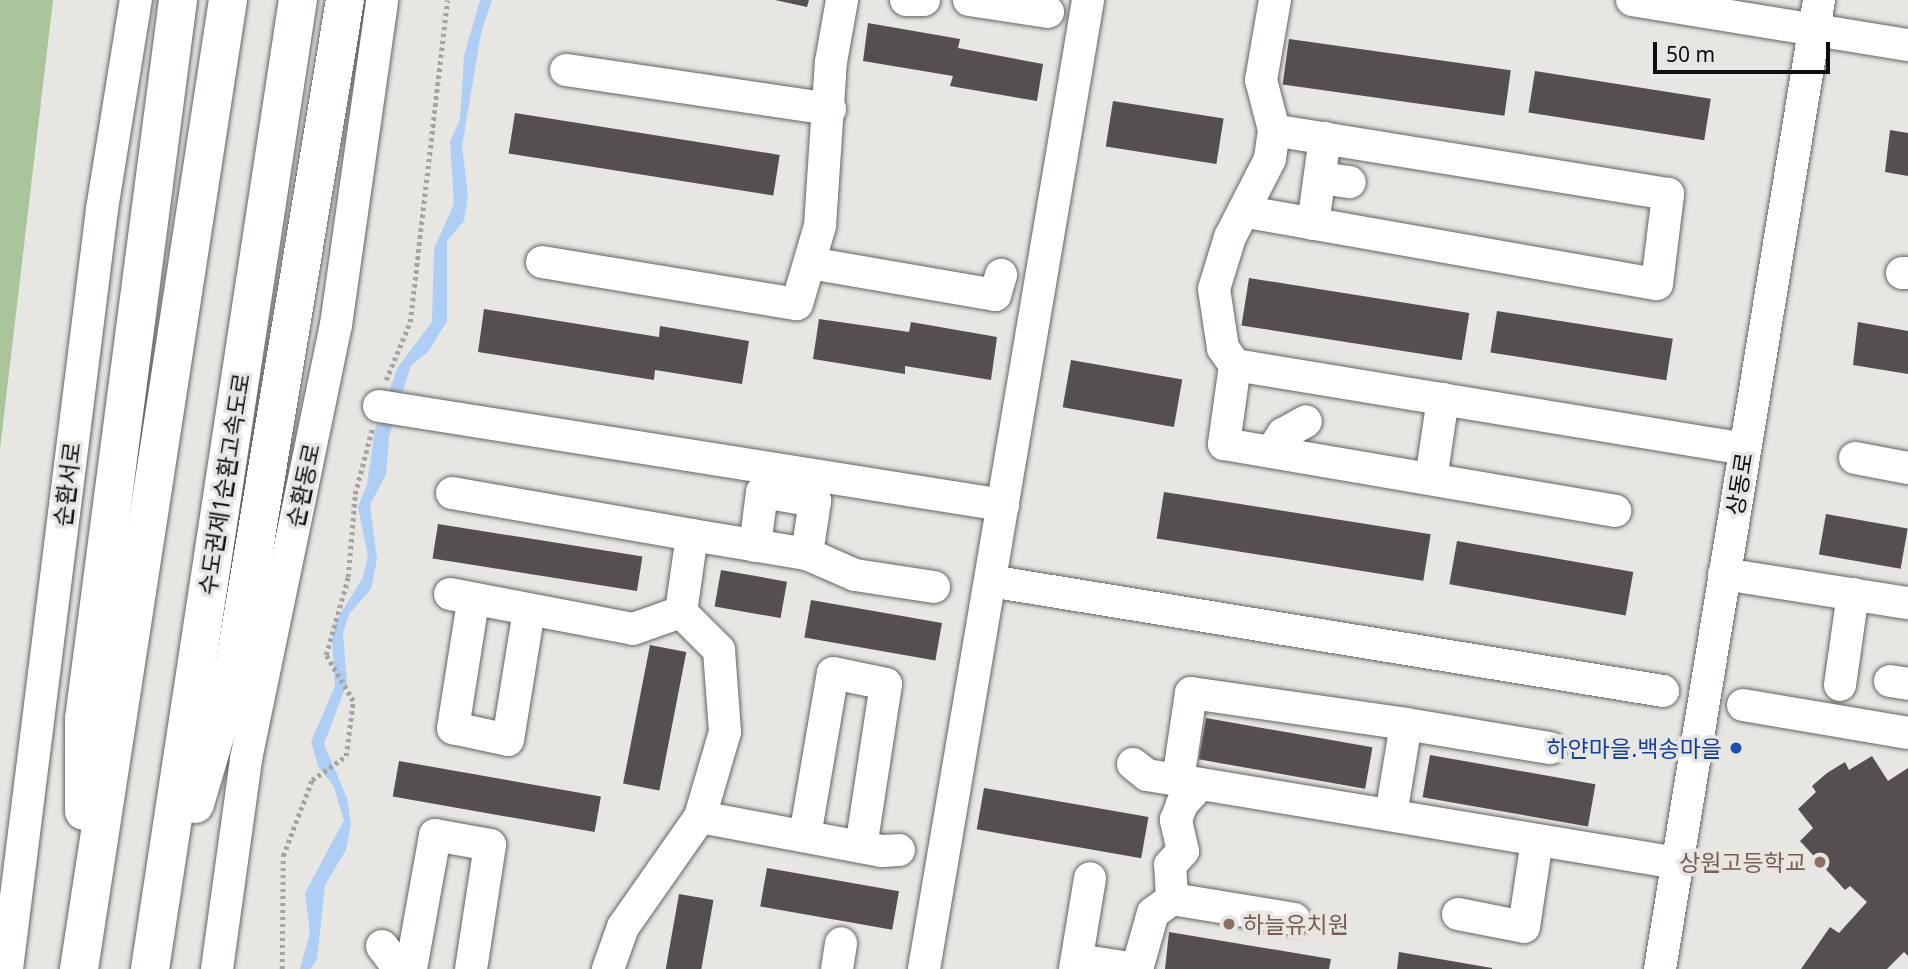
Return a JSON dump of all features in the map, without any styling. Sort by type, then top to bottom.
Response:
[{"type":"highway","points":[[81,956],[84,719],[178,0]]},
{"type":"highway","points":[[81,956],[228,0]]},
{"type":"highway","name":"수도권제1순환고속도로","points":[[151,956],[299,0]]},
{"type":"highway","points":[[151,956],[233,674],[345,0]]},
{"type":"street","name":"순환서로","points":[[7,969],[102,209],[136,0]]},
{"type":"street","name":"순환동로","points":[[217,969],[246,759],[336,325],[382,0]]},
{"type":"street","points":[[542,261],[797,304],[820,226],[830,109],[831,62],[842,0]]},
{"type":"street","points":[[906,0],[924,0]]},
{"type":"street","points":[[969,0],[1048,12]]},
{"type":"street","points":[[924,969],[1088,0]]},
{"type":"street","points":[[1275,0],[1261,80],[1273,130],[1270,159],[1247,212],[1222,255],[1214,289],[1223,348],[1235,365],[1224,444],[1615,511]]},
{"type":"street","points":[[1632,0],[1817,15],[1908,45]]},
{"type":"street","name":"상동로","points":[[1660,969],[1817,15]]},
{"type":"street","points":[[566,69],[830,109]]},
{"type":"street","points":[[1247,212],[1657,284],[1668,194],[1273,130]]},
{"type":"street","points":[[1313,224],[1335,180],[1325,138]]},
{"type":"street","points":[[810,263],[995,295],[1001,275]]},
{"type":"street","points":[[1235,365],[1745,449]]},
{"type":"street","points":[[1431,479],[1443,399]]},
{"type":"street","points":[[379,406],[1003,505]]},
{"type":"street","points":[[1271,452],[1283,434],[1306,421]]},
{"type":"street","points":[[1855,458],[1908,468]]},
{"type":"street","points":[[755,546],[762,492],[815,501],[807,554]]},
{"type":"street","points":[[452,493],[807,554],[855,575],[934,587]]},
{"type":"street","points":[[681,612],[692,535]]},
{"type":"street","points":[[1724,574],[1908,603]]},
{"type":"street","points":[[990,581],[1663,691]]},
{"type":"street","points":[[1840,685],[1853,594]]},
{"type":"street","points":[[529,611],[508,740],[453,727],[462,598],[633,629],[681,612]]},
{"type":"street","points":[[608,969],[623,927],[700,817],[725,732],[725,687],[719,650],[681,612]]},
{"type":"street","points":[[805,836],[833,673],[886,684],[861,847]]},
{"type":"street","points":[[1172,899],[1170,865],[1195,852],[1176,820],[1189,782],[1191,693],[1550,748]]},
{"type":"street","points":[[1743,705],[1908,733]]},
{"type":"street","points":[[1391,816],[1406,724]]},
{"type":"street","points":[[1133,764],[1147,775],[1677,863]]},
{"type":"street","points":[[700,817],[861,847],[898,850]]},
{"type":"street","points":[[382,946],[395,964],[408,969],[435,835],[490,845],[471,969]]},
{"type":"street","points":[[1458,914],[1533,929],[1537,840]]},
{"type":"street","points":[[1090,878],[1076,964],[1137,969],[1153,913],[1172,899],[1294,919]]},
{"type":"path","points":[[282,969],[283,856],[312,780],[346,756],[353,701],[326,654],[348,577],[355,494],[379,406],[410,322],[447,0]]},
{"type":"green space","points":[[0,0],[53,0],[0,449]]},
{"type":"water","points":[[480,0],[492,0],[481,33],[462,146],[468,195],[464,221],[447,241],[447,321],[428,352],[411,365],[389,437],[386,474],[370,505],[377,559],[371,589],[349,614],[343,633],[347,683],[324,744],[347,798],[351,824],[346,850],[325,885],[317,960],[310,969],[300,969],[310,933],[305,893],[344,820],[333,785],[319,768],[311,742],[335,686],[332,638],[335,623],[362,579],[368,556],[358,507],[367,484],[375,430],[398,367],[432,322],[434,249],[454,204],[450,142],[460,119],[464,56]]},
{"type":"building","points":[[775,0],[809,0],[807,7]]},
{"type":"building","points":[[868,23],[960,39],[958,48],[1043,64],[1037,101],[950,86],[953,76],[863,61]]},
{"type":"building","points":[[1289,39],[1511,70],[1504,116],[1283,85]]},
{"type":"building","points":[[1535,71],[1711,99],[1704,140],[1528,112]]},
{"type":"building","points":[[1113,101],[1224,119],[1216,164],[1106,146]]},
{"type":"building","points":[[515,113],[780,155],[773,195],[509,153]]},
{"type":"building","points":[[1890,130],[1908,133],[1908,176],[1885,172]]},
{"type":"building","points":[[1249,278],[1469,313],[1462,360],[1241,325]]},
{"type":"building","points":[[484,309],[659,337],[660,326],[749,341],[742,384],[655,370],[654,380],[478,352]]},
{"type":"building","points":[[1497,311],[1673,339],[1666,380],[1490,352]]},
{"type":"building","points":[[819,319],[909,332],[911,322],[997,337],[991,380],[905,366],[905,374],[813,359]]},
{"type":"building","points":[[1858,322],[1908,331],[1908,374],[1853,365]]},
{"type":"building","points":[[1071,360],[1182,380],[1174,427],[1063,407]]},
{"type":"building","points":[[1164,492],[1431,534],[1423,581],[1157,538]]},
{"type":"building","points":[[1826,514],[1908,528],[1901,569],[1819,554]]},
{"type":"building","points":[[438,524],[642,556],[637,591],[433,559]]},
{"type":"building","points":[[1457,541],[1633,572],[1626,615],[1449,584]]},
{"type":"building","points":[[721,570],[787,582],[781,618],[715,606]]},
{"type":"building","points":[[811,600],[942,623],[935,661],[804,637]]},
{"type":"building","points":[[650,645],[686,652],[659,790],[623,783]]},
{"type":"building","points":[[1206,718],[1372,747],[1365,789],[1199,759]]},
{"type":"building","points":[[1430,755],[1595,784],[1588,827],[1423,797]]},
{"type":"building","points":[[1872,756],[1888,781],[1908,768],[1908,956],[1904,952],[1887,969],[1801,969],[1830,927],[1839,933],[1867,902],[1850,886],[1845,890],[1800,841],[1813,828],[1798,809],[1816,792],[1812,786],[1827,773],[1845,762],[1849,770]]},
{"type":"building","points":[[399,761],[601,797],[595,832],[393,796]]},
{"type":"building","points":[[984,788],[1148,817],[1141,858],[977,829]]},
{"type":"building","points":[[767,868],[899,891],[892,930],[760,906]]},
{"type":"building","points":[[679,894],[713,900],[701,969],[666,969]]},
{"type":"building","points":[[1169,932],[1331,959],[1329,969],[1165,969]]},
{"type":"building","points":[[1399,952],[1492,968],[1492,969],[1397,969]]},
{"type":"place","name":"하얀마을.백송마을","points":[[1736,748]]},
{"type":"place","name":"상원고등학교","points":[[1820,862]]},
{"type":"place","name":"하늘유치원","points":[[1229,924]]}]
